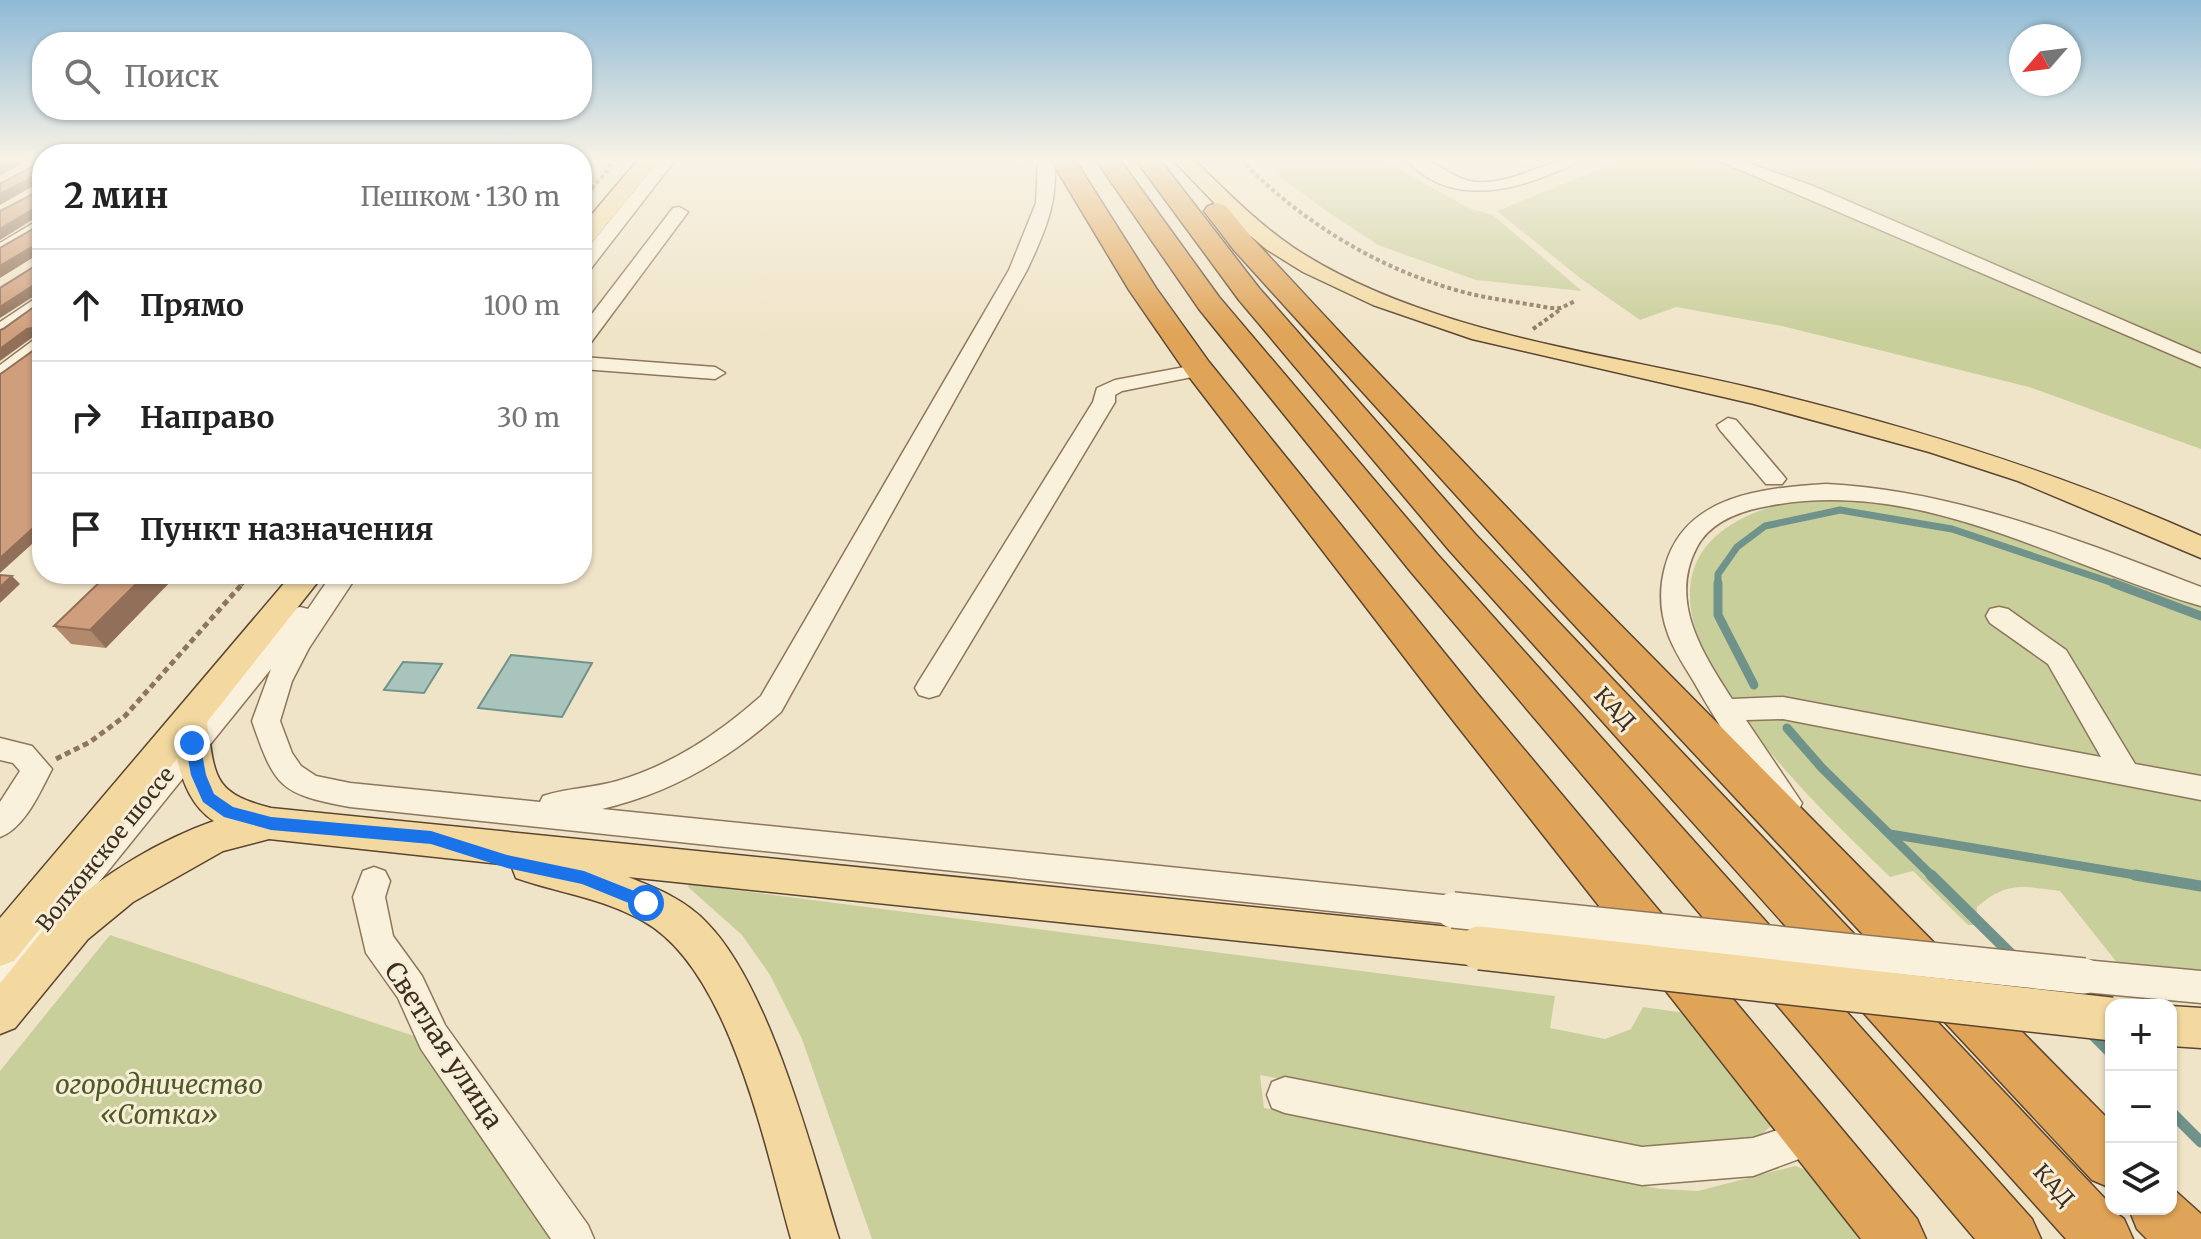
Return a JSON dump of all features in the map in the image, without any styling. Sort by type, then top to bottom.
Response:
[{"type":"highway","points":[[1099,218],[1143,290],[1198,368],[1462,703],[1897,1239]]},
{"type":"highway","points":[[1146,218],[1209,303],[1424,563],[2012,1239]]},
{"type":"highway","name":"КАД","points":[[1192,218],[1249,294],[1462,542],[2104,1239]]},
{"type":"highway","points":[[1224,218],[1243,244],[1315,323],[1838,880],[2105,1155]]},
{"type":"highway","points":[[2163,1215],[2186,1239]]},
{"type":"main road","points":[[1242,218],[1286,253],[1344,286],[1399,308],[1481,334],[1902,435],[2083,493],[2201,548]]},
{"type":"main road","name":"Волхонское шоссе","points":[[0,948],[190,731],[301,584]]},
{"type":"main road","points":[[190,731],[199,775],[208,798],[229,813],[271,824],[1480,948],[2105,1018]]},
{"type":"main road","points":[[0,1014],[74,926],[119,890],[215,837],[271,824]]},
{"type":"main road","points":[[431,838],[507,861],[584,878],[646,903],[692,933],[732,992],[773,1102],[815,1239]]},
{"type":"main road","points":[[2177,1026],[2201,1028]]},
{"type":"street","points":[[592,254],[621,218]]},
{"type":"street","points":[[592,328],[675,218]]},
{"type":"street","points":[[504,811],[597,800],[667,775],[701,759],[741,733],[771,704],[1018,270],[1041,218]]},
{"type":"street","points":[[1869,218],[2201,361]]},
{"type":"street","points":[[0,251],[32,230]]},
{"type":"street","points":[[0,331],[32,307]]},
{"type":"street","points":[[0,375],[32,351]]},
{"type":"street","points":[[592,364],[715,373]]},
{"type":"street","points":[[929,688],[1104,402],[1105,393],[1115,386],[1190,372]]},
{"type":"street","points":[[1728,425],[1774,479]]},
{"type":"street","points":[[1838,880],[1708,683],[1681,634],[1673,578],[1682,550],[1697,525],[1726,507],[1769,496],[1811,491],[1866,492],[1922,502],[1995,524],[2201,597]]},
{"type":"street","name":"Волхонское шоссе","points":[[0,979],[190,731],[327,584]]},
{"type":"street","points":[[338,584],[298,643],[278,681],[266,721],[279,758],[291,774],[308,787],[350,795],[2201,987]]},
{"type":"street","points":[[1999,616],[2057,657],[2126,774]]},
{"type":"street","points":[[1734,709],[1783,708],[2201,788]]},
{"type":"street","points":[[0,749],[22,754],[37,769],[0,824]]},
{"type":"street","name":"Светлая улица","points":[[374,881],[369,897],[378,942],[410,987],[433,1037],[574,1239]]},
{"type":"street","points":[[1285,1095],[1642,1166],[1753,1157],[1805,1139]]},
{"type":"path","points":[[1311,218],[1402,270],[1469,294],[1561,308]]},
{"type":"path","points":[[1532,336],[1533,329],[1575,301]]},
{"type":"path","points":[[37,769],[90,742],[125,716],[242,584]]},
{"type":"green space","points":[[1337,218],[1496,218],[1582,291],[1476,280],[1378,245]]},
{"type":"green space","points":[[1505,218],[1862,218],[2201,364],[2201,449],[2029,387],[1782,326],[1676,307],[1640,320],[1580,278]]},
{"type":"green space","points":[[1881,218],[2201,218],[2201,356]]},
{"type":"green space","points":[[1833,497],[1929,509],[2201,601],[2201,978],[2119,965],[2060,891],[2025,887],[2007,889],[1977,907],[1976,925],[1968,925],[1913,871],[1890,877],[1811,798],[1765,746],[1725,691],[1697,636],[1690,584],[1711,541],[1767,508]]},
{"type":"green space","points":[[689,884],[1555,996],[1550,1028],[1605,1039],[1631,1029],[1643,1007],[1706,1016],[1774,1124],[1753,1141],[1637,1148],[1260,1075],[1264,1108],[1545,1162],[1603,1178],[1661,1189],[1698,1191],[1795,1166],[1834,1180],[1882,1239],[872,1239],[802,1039],[770,975],[742,935],[688,887]]},
{"type":"green space","name":"огородничество «Сотка»","points":[[110,935],[420,1038],[563,1239],[0,1239],[0,1071]]},
{"type":"water","points":[[511,655],[592,663],[562,717],[478,708]]},
{"type":"water","points":[[403,662],[442,664],[424,693],[384,690]]},
{"type":"building","points":[[0,218],[19,218],[0,229]]},
{"type":"building","points":[[32,229],[32,247],[0,266],[0,248]]},
{"type":"building","points":[[32,268],[32,286],[0,307],[0,288]]},
{"type":"building","points":[[32,308],[32,328],[0,349],[0,330]]},
{"type":"building","points":[[32,351],[32,529],[0,558],[0,374]]},
{"type":"building","points":[[0,575],[12,576],[0,587]]},
{"type":"building","points":[[98,584],[136,584],[90,630],[54,626]]},
{"type":"waterway","points":[[1754,685],[1718,615],[1718,574],[1737,547],[1765,526],[1840,510],[1952,529],[2119,585]]},
{"type":"waterway","points":[[2113,583],[2201,616]]},
{"type":"waterway","points":[[1787,728],[1822,768],[1933,877]]},
{"type":"waterway","points":[[1890,834],[2147,877]]},
{"type":"waterway","points":[[1931,875],[2015,958]]},
{"type":"waterway","points":[[2135,875],[2147,877]]},
{"type":"waterway","points":[[2147,877],[2201,886]]},
{"type":"waterway","points":[[2090,1032],[2105,1047]]},
{"type":"waterway","points":[[2177,1118],[2201,1142]]},
{"type":"route","points":[[192,743],[208,798],[229,813],[271,824],[431,838],[507,861],[584,878],[646,903]]}]
